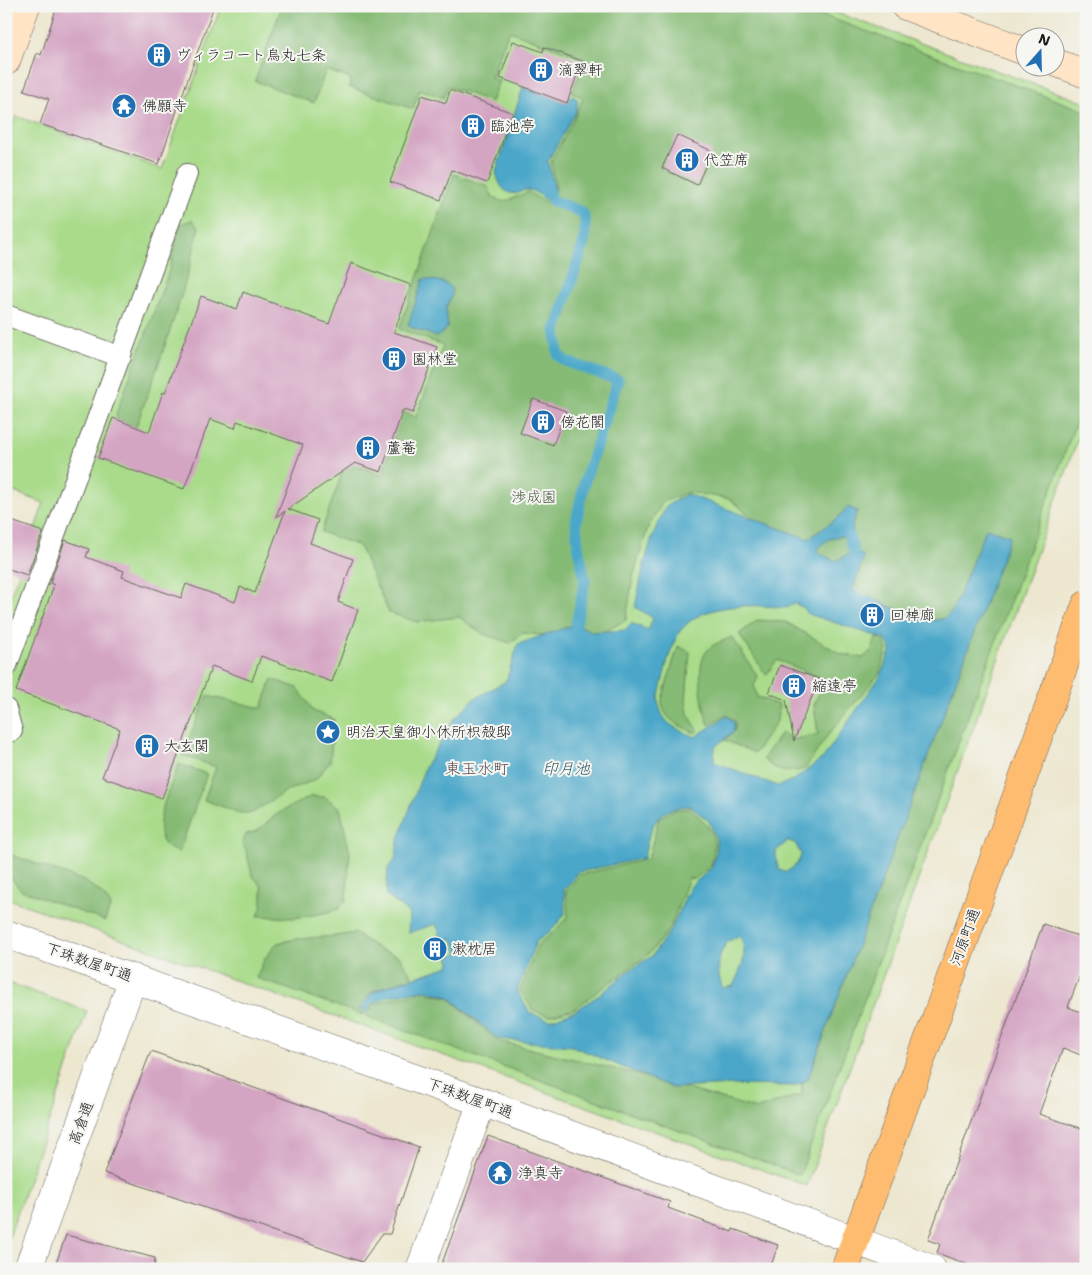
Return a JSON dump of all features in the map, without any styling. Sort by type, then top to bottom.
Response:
[{"type":"main road","name":"河原町通","points":[[845,1269],[1086,605]]},
{"type":"street","points":[[6,62],[26,6]]},
{"type":"street","points":[[905,6],[935,11],[1014,47]]},
{"type":"street","points":[[1064,66],[1086,74]]},
{"type":"street","name":"下珠数屋町通","points":[[6,934],[482,1102],[932,1269]]},
{"type":"street","name":"高倉通","points":[[28,1269],[133,978]]},
{"type":"street","points":[[420,1269],[482,1102]]},
{"type":"lane","points":[[6,668],[187,174]]},
{"type":"lane","points":[[6,315],[121,357]]},
{"type":"lane","points":[[6,709],[12,731]]},
{"type":"green space","name":"渉成園","points":[[221,6],[818,6],[1086,103],[1086,417],[807,1186],[6,898],[6,608],[44,503],[6,489],[6,141],[16,116],[162,169]]},
{"type":"green space","points":[[282,6],[408,6],[422,11],[425,6],[797,6],[1086,111],[1086,395],[800,1175],[365,1016],[373,1005],[390,999],[424,992],[448,997],[498,1041],[632,1073],[757,1109],[802,1094],[800,1047],[941,637],[778,540],[730,499],[688,492],[663,502],[648,527],[633,577],[626,620],[589,640],[523,633],[510,643],[483,634],[459,617],[417,622],[389,613],[359,546],[321,532],[346,462],[382,475],[395,437],[381,431],[369,400],[416,417],[443,345],[399,329],[454,174],[487,186],[493,197],[504,202],[528,192],[545,202],[556,190],[551,161],[573,121],[583,98],[572,92],[585,59],[509,31],[491,78],[499,80],[491,102],[448,86],[443,98],[420,89],[413,109],[349,87],[351,79],[326,70],[314,103],[255,81]]},
{"type":"green space","points":[[192,220],[199,228],[193,253],[171,328],[136,427],[118,420],[116,414],[168,274],[180,224]]},
{"type":"green space","points":[[758,620],[786,622],[841,654],[863,658],[872,650],[876,637],[884,640],[887,650],[879,674],[828,735],[805,769],[792,772],[782,771],[763,759],[782,732],[792,740],[818,734],[814,706],[824,679],[777,660],[766,675],[739,634]]},
{"type":"green space","points":[[732,637],[758,677],[754,686],[757,697],[779,705],[777,721],[755,753],[724,740],[735,731],[735,721],[726,715],[709,725],[704,709],[701,687],[703,658],[712,646]]},
{"type":"green space","points":[[678,646],[690,652],[686,701],[688,714],[698,730],[695,733],[668,717],[663,706],[662,699]]},
{"type":"green space","points":[[272,679],[298,688],[313,711],[334,719],[330,762],[315,780],[286,791],[252,813],[240,813],[204,800],[216,767],[182,755],[207,696],[262,708]]},
{"type":"green space","points":[[179,764],[207,774],[179,852],[167,847],[161,838],[160,827],[165,800]]},
{"type":"green space","points":[[312,796],[325,797],[340,808],[350,853],[346,900],[339,909],[320,914],[294,918],[258,916],[262,905],[262,887],[252,875],[246,850],[242,845],[246,834],[262,827],[280,812]]},
{"type":"green space","points":[[690,808],[712,833],[713,855],[711,866],[694,879],[689,878],[670,928],[650,953],[574,1009],[549,1016],[533,1010],[520,991],[538,944],[553,933],[568,916],[566,891],[579,875],[648,859],[659,818],[674,810]]},
{"type":"green space","points":[[6,853],[84,881],[100,892],[111,905],[105,921],[21,890],[6,875]]},
{"type":"green space","points":[[355,933],[380,950],[399,956],[414,979],[403,980],[371,992],[359,1007],[363,1015],[256,978],[265,958],[277,943],[296,939]]},
{"type":"green space","points":[[6,982],[87,1011],[6,1246]]},
{"type":"water","points":[[523,87],[567,103],[572,95],[578,100],[576,112],[548,161],[555,191],[546,200],[531,190],[513,193],[505,190],[498,180],[496,171]]},
{"type":"water","points":[[423,279],[442,282],[452,290],[452,295],[446,308],[448,327],[437,337],[408,326]]},
{"type":"water","name":"印月池","points":[[687,494],[808,539],[835,520],[848,507],[857,511],[852,525],[853,532],[849,537],[839,536],[826,541],[817,552],[835,561],[854,552],[864,556],[853,589],[910,615],[934,620],[942,619],[952,612],[986,528],[1010,536],[808,1079],[796,1086],[733,1085],[673,1088],[572,1046],[498,1039],[448,996],[424,990],[389,996],[372,1004],[365,1013],[361,1008],[372,993],[449,966],[448,958],[458,953],[453,939],[443,942],[436,924],[408,933],[409,913],[386,895],[388,868],[396,857],[398,841],[425,767],[455,718],[474,699],[506,681],[518,644],[576,624],[593,632],[626,630],[631,623],[648,630],[653,618],[635,607],[652,537],[666,506]],"holes":[[[794,603],[804,608],[808,614],[885,639],[891,649],[881,675],[823,758],[795,779],[778,786],[714,762],[715,747],[734,731],[734,722],[727,716],[695,737],[670,724],[663,715],[658,700],[676,638],[685,626],[696,617],[710,611],[742,606],[787,608]],[[690,806],[709,821],[716,839],[716,851],[712,867],[690,887],[671,929],[652,956],[575,1011],[550,1020],[530,1013],[517,991],[536,942],[553,929],[565,914],[564,890],[579,872],[644,858],[649,837],[656,821],[661,815],[678,808]],[[788,841],[795,843],[801,854],[796,865],[786,872],[779,870],[776,851]],[[740,936],[744,955],[733,986],[723,988],[719,977],[719,963],[722,951],[729,941]]]},
{"type":"building","points":[[57,6],[214,6],[159,164],[40,124],[49,99],[24,90],[37,53],[41,55]]},
{"type":"building","name":"滴翠軒","points":[[513,41],[543,52],[544,47],[582,61],[567,103],[500,78]]},
{"type":"building","points":[[450,90],[513,113],[487,183],[452,170],[441,200],[390,182],[422,95],[446,103]]},
{"type":"building","name":"代笠席","points":[[677,135],[712,151],[697,185],[662,168]]},
{"type":"building","points":[[351,263],[411,285],[394,332],[437,347],[413,413],[403,410],[381,472],[355,463],[288,509],[318,520],[310,543],[353,559],[338,602],[358,610],[332,682],[261,656],[252,681],[212,666],[162,798],[102,777],[120,729],[16,691],[54,585],[50,583],[65,540],[89,549],[86,557],[124,571],[122,577],[181,598],[186,584],[235,602],[240,587],[255,593],[285,511],[276,517],[303,445],[237,421],[235,428],[210,419],[184,489],[98,458],[113,418],[149,432],[201,296],[237,309],[243,292],[329,324]]},
{"type":"building","name":"傍花閣","points":[[533,399],[566,411],[553,445],[520,433]]},
{"type":"building","points":[[6,519],[43,532],[27,575],[6,568]]},
{"type":"building","name":"縮遠亭","points":[[780,665],[819,679],[794,741],[786,700],[769,693]]},
{"type":"building","points":[[1043,924],[1086,939],[1086,959],[1068,1007],[1086,1014],[1086,1057],[1063,1048],[1039,1114],[1086,1130],[1086,1269],[979,1269],[937,1253],[940,1244],[928,1240]]},
{"type":"building","points":[[151,1051],[419,1147],[390,1234],[382,1234],[362,1262],[104,1173]]},
{"type":"building","points":[[488,1136],[670,1202],[668,1208],[732,1232],[733,1229],[778,1245],[770,1269],[440,1269]]},
{"type":"building","points":[[66,1235],[155,1258],[154,1269],[54,1269]]},
{"type":"waterway","points":[[549,195],[553,201],[582,212],[585,220],[585,239],[556,331],[558,355],[565,361],[618,380],[585,480],[576,522],[578,546],[585,580],[576,624]]},
{"type":"waterway","points":[[849,537],[854,552]]},
{"type":"place","name":"ヴィラコート烏丸七条","points":[[159,55]]},
{"type":"place","name":"滴翠軒","points":[[541,70]]},
{"type":"place","name":"佛願寺","points":[[124,106]]},
{"type":"place","name":"臨池亭","points":[[473,126]]},
{"type":"place","name":"代笠席","points":[[687,160]]},
{"type":"place","name":"園林堂","points":[[394,359]]},
{"type":"place","name":"傍花閣","points":[[543,422]]},
{"type":"place","name":"蘆菴","points":[[368,448]]},
{"type":"place","name":"回棹廊","points":[[872,615]]},
{"type":"place","name":"縮遠亭","points":[[794,686]]},
{"type":"place","name":"明治天皇御小休所枳殻邸","points":[[328,732]]},
{"type":"place","name":"大玄関","points":[[147,746]]},
{"type":"place","name":"漱枕居","points":[[435,949]]},
{"type":"place","name":"浄真寺","points":[[500,1173]]},
{"type":"district","name":"東玉水町","points":[[477,768]]}]
